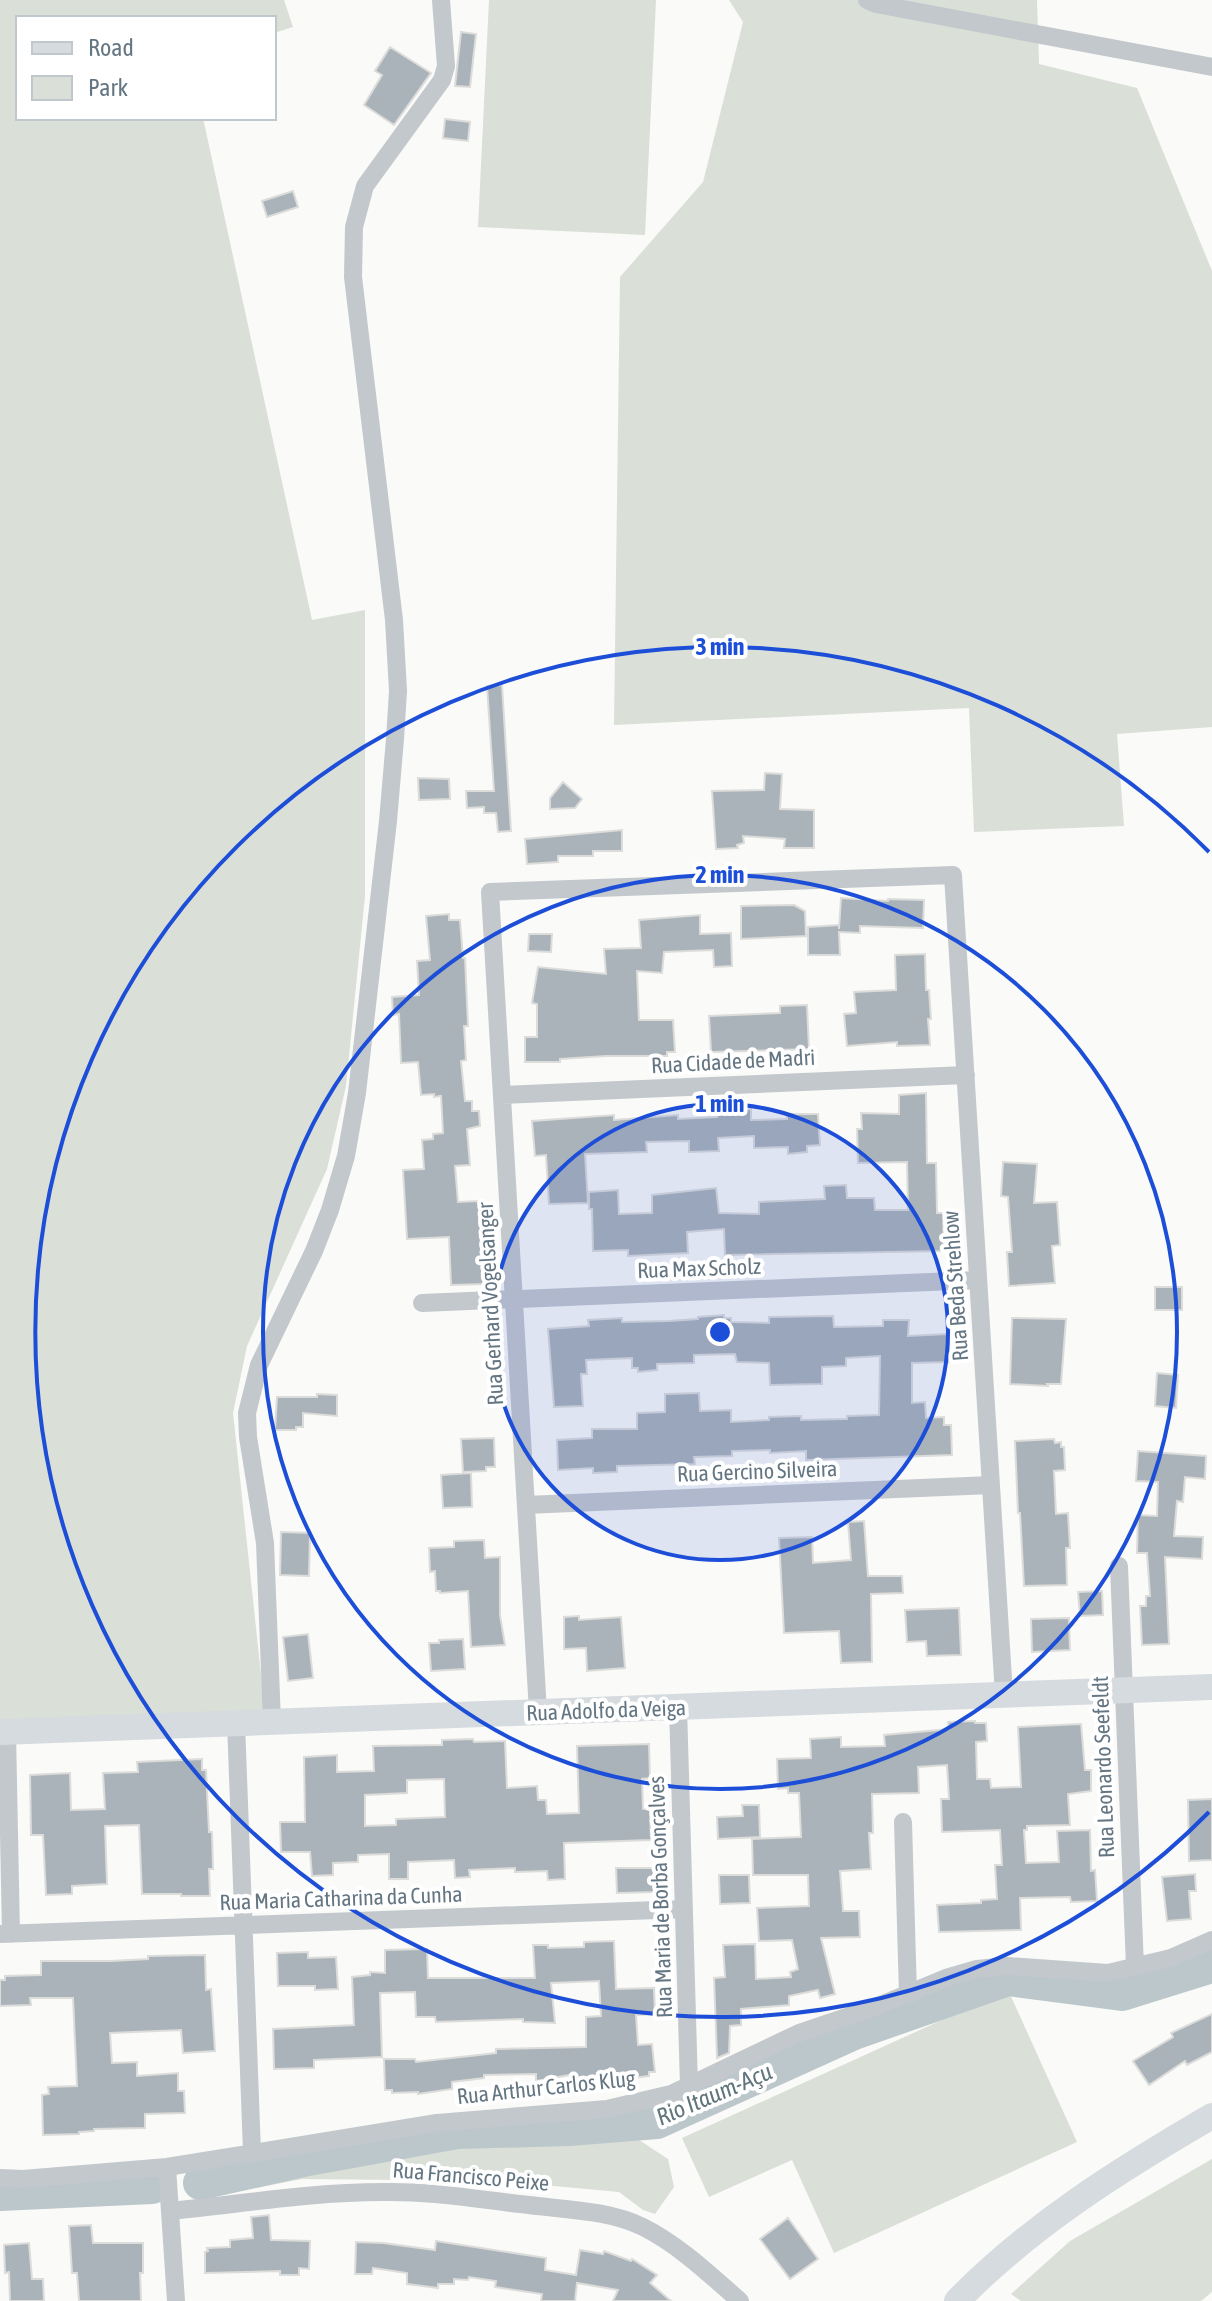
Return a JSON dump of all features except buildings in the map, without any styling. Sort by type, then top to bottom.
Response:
[{"type":"street","points":[[272,1722],[265,1543],[247,1413],[259,1365],[314,1251],[346,1156],[357,1093],[388,821],[398,691],[394,620],[353,277],[354,227],[365,186],[442,80],[446,66],[441,0]]},
{"type":"street","points":[[867,0],[970,23],[1212,67]]},
{"type":"street","name":"Rua Gerhard Vogelsanger","points":[[538,1712],[490,892],[953,875]]},
{"type":"street","name":"Rua Beda Strehlow","points":[[953,875],[1004,1695]]},
{"type":"street","name":"Rua Cidade de Madri","points":[[502,1095],[966,1075]]},
{"type":"street","name":"Rua Max Scholz","points":[[422,1303],[978,1280]]},
{"type":"street","name":"Rua Gercino Silveira","points":[[526,1505],[991,1485]]},
{"type":"street","name":"Rua Leonardo Seefeldt","points":[[1119,1566],[1135,1967]]},
{"type":"street","name":"Rua Adolfo da Veiga","points":[[3,1732],[1212,1687]]},
{"type":"street","name":"Rua Maria de Borba Gonçalves","points":[[678,1707],[689,2086]]},
{"type":"street","points":[[236,1723],[252,2152]]},
{"type":"street","points":[[3,1732],[6,1934]]},
{"type":"street","points":[[903,1822],[908,1995]]},
{"type":"street","name":"Rua Maria Catharina da Cunha","points":[[6,1934],[684,1909]]},
{"type":"street","name":"Rua Arthur Carlos Klug","points":[[0,2178],[23,2179],[167,2167],[437,2123],[607,2109],[653,2099],[689,2086],[799,2033],[977,1969],[1007,1966],[1108,1973],[1171,1958],[1212,1940]]},
{"type":"street","points":[[969,2296],[1032,2234],[1068,2207],[1119,2171],[1212,2116]]},
{"type":"street","points":[[167,2167],[176,2301]]},
{"type":"street","name":"Rua Francisco Peixe","points":[[170,2211],[306,2196],[383,2192],[587,2212],[617,2217],[644,2228],[696,2263],[740,2301]]},
{"type":"green space","points":[[0,0],[284,0],[293,27],[276,32],[276,16],[16,16],[16,120],[203,120],[312,620],[365,610],[365,896],[346,1086],[327,1169],[247,1346],[233,1413],[265,1712],[0,1720]]},
{"type":"green space","points":[[489,0],[656,0],[645,235],[478,227]]},
{"type":"green space","points":[[729,0],[1037,0],[1039,64],[1137,88],[1212,271],[1212,727],[1117,734],[1124,826],[974,832],[969,708],[614,725],[620,277],[703,182],[743,22]]},
{"type":"green space","points":[[1008,1990],[1077,2142],[834,2253],[792,2160],[709,2197],[682,2138]]},
{"type":"green space","points":[[462,2131],[633,2136],[668,2159],[674,2187],[655,2214],[643,2210],[619,2192],[500,2181],[302,2179],[256,2188],[253,2169]]},
{"type":"green space","points":[[1212,2159],[1212,2292],[1201,2301],[1021,2301],[1011,2294],[1070,2241]]},
{"type":"waterway","name":"Rio Itaum-Açu","points":[[200,2183],[308,2159],[457,2132],[569,2129],[657,2122],[854,2033],[1008,1979],[1122,1994],[1212,1966]]},
{"type":"waterway","name":"Rio Itaum-Açu","points":[[0,2194],[152,2187]]}]
